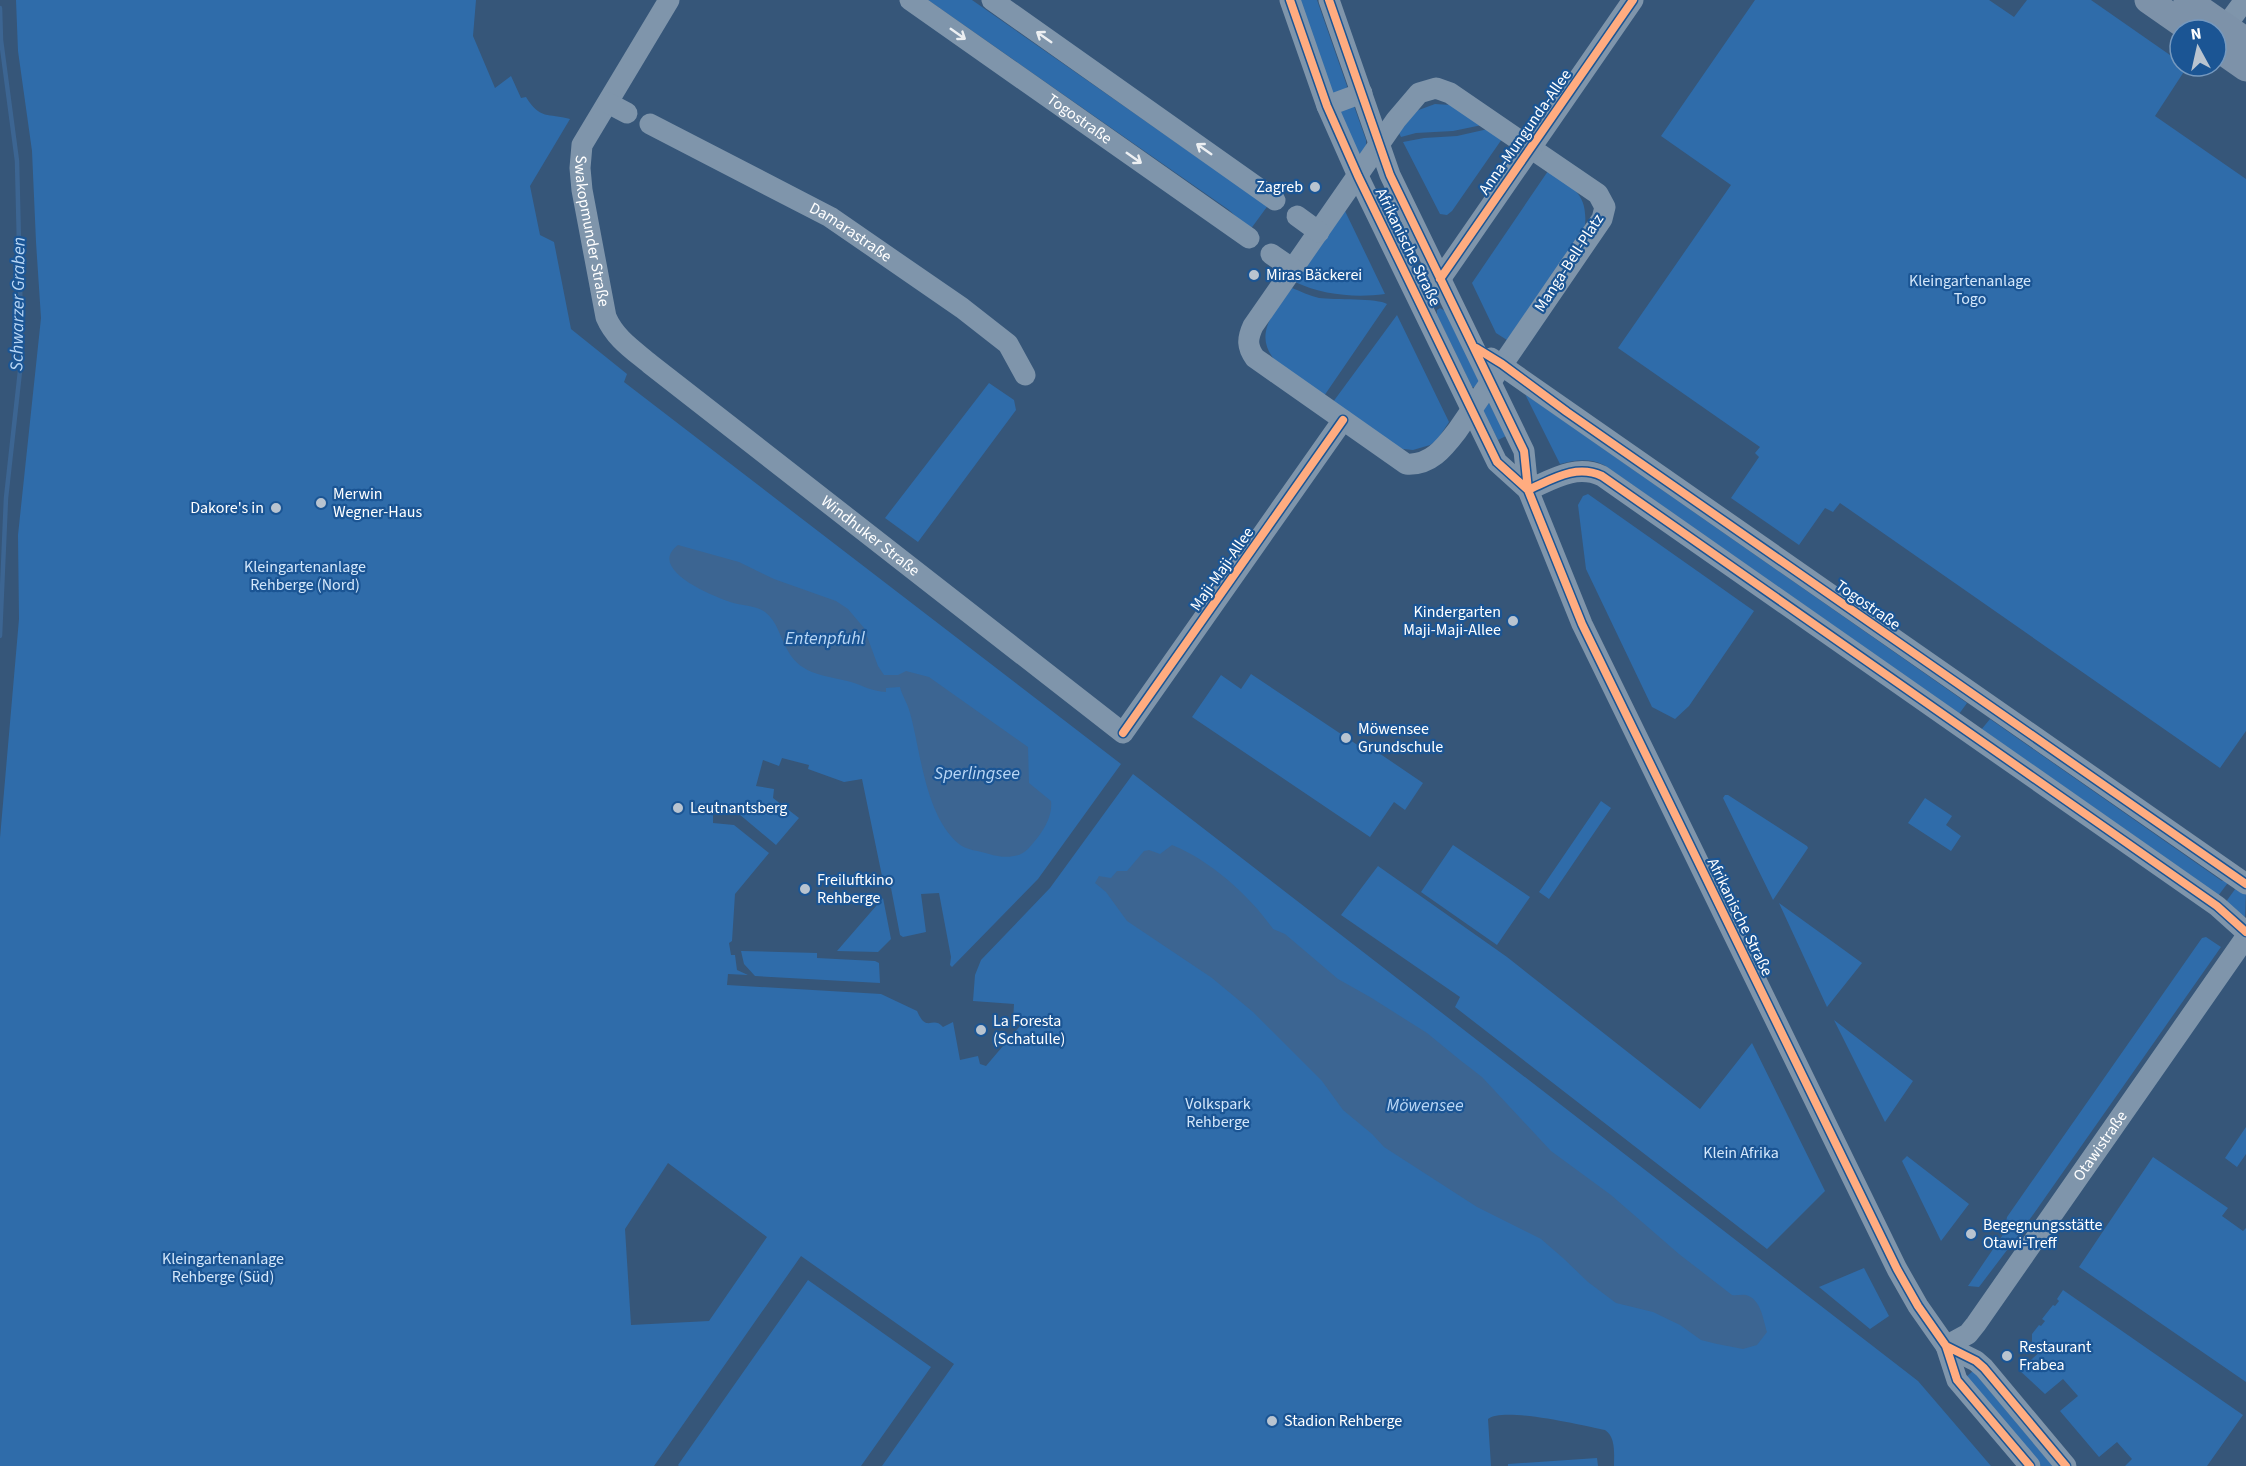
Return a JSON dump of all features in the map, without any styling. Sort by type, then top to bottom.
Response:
[{"type":"main road","points":[[2148,0],[2174,18]]},
{"type":"main road","points":[[2187,0],[2229,38],[2246,68]]},
{"type":"street","name":"Swakopmunder Straße","points":[[619,338],[611,329],[606,317],[580,168],[582,145],[669,0]]},
{"type":"street","name":"Togostraße","points":[[910,0],[1249,238]]},
{"type":"street","points":[[992,0],[1275,200]]},
{"type":"street","name":"Afrikanische Straße","points":[[1290,0],[1327,106],[1358,176],[1497,462],[1528,490]]},
{"type":"street","name":"Afrikanische Straße","points":[[1329,0],[1389,175],[1524,451],[1528,490],[1578,615],[1897,1269],[1918,1306],[1946,1346],[1957,1380],[2030,1466]]},
{"type":"street","points":[[2229,38],[2246,0]]},
{"type":"street","name":"Anna-Mungunda-Allee","points":[[1440,279],[1531,148],[1624,4]]},
{"type":"street","name":"Manga-Bell-Platz","points":[[1380,144],[1396,120],[1419,93],[1436,88],[1450,93],[1598,194],[1605,207],[1602,219],[1491,382]]},
{"type":"street","points":[[1327,106],[1362,93]]},
{"type":"street","points":[[608,103],[627,113]]},
{"type":"street","name":"Damarastraße","points":[[650,124],[830,217],[962,308],[1008,344],[1025,375]]},
{"type":"street","name":"Afrikanische Straße","points":[[1358,176],[1380,144]]},
{"type":"street","points":[[1358,176],[1253,326],[1248,343],[1250,352],[1255,358],[1406,464],[1415,465],[1437,455],[1491,382]]},
{"type":"street","points":[[1297,216],[1319,232]]},
{"type":"street","points":[[1271,254],[1293,269]]},
{"type":"street","name":"Afrikanische Straße","points":[[1421,305],[1440,279]]},
{"type":"street","name":"Windhuker Straße","points":[[619,338],[1123,733]]},
{"type":"street","name":"Togostraße","points":[[1475,347],[2246,884]]},
{"type":"street","name":"Maji-Maji-Allee","points":[[1123,733],[1343,420]]},
{"type":"street","points":[[1528,490],[1579,470],[1591,470],[1602,476],[2217,906],[2246,932]]},
{"type":"street","points":[[1964,728],[1984,702]]},
{"type":"street","name":"Otawistraße","points":[[1946,1346],[1968,1334],[1976,1324],[2246,937]]},
{"type":"street","name":"Afrikanische Straße","points":[[1946,1346],[1976,1360],[2066,1466]]},
{"type":"green space","points":[[16,0],[476,0],[473,36],[495,88],[511,76],[521,98],[526,97],[540,112],[570,119],[530,186],[540,235],[554,242],[571,329],[627,374],[624,382],[1121,764],[1038,879],[952,967],[939,893],[921,894],[926,932],[903,937],[900,935],[891,888],[887,876],[882,876],[862,779],[844,782],[808,769],[809,765],[782,758],[779,766],[763,760],[756,786],[774,789],[773,798],[799,818],[776,845],[739,814],[713,811],[713,823],[734,825],[769,853],[735,894],[732,941],[729,943],[731,955],[735,955],[737,970],[748,975],[728,974],[727,985],[881,994],[917,1011],[924,1022],[936,1023],[943,1027],[953,1022],[960,1060],[978,1056],[980,1064],[986,1066],[1020,1026],[1017,1021],[1013,1021],[1014,1004],[973,1001],[975,975],[981,960],[1050,888],[1133,774],[1918,1381],[1991,1466],[1614,1466],[1613,1441],[1605,1430],[1545,1418],[1510,1415],[1488,1419],[1491,1466],[882,1466],[954,1364],[801,1256],[654,1466],[0,1466],[0,838],[19,619],[18,535],[41,318],[32,151],[18,51]],"holes":[[[668,1163],[767,1237],[709,1321],[631,1325],[625,1229]]]},
{"type":"green space","points":[[928,0],[972,0],[1247,192],[1269,204],[1250,230],[1229,210]]},
{"type":"green space","points":[[1297,0],[1317,0],[1347,86],[1346,90],[1333,95]]},
{"type":"green space","name":"Kleingartenanlage Togo","points":[[1755,0],[1989,0],[2014,17],[2027,0],[2091,0],[2168,54],[2168,78],[2180,78],[2155,116],[2246,179],[2246,731],[2220,768],[1840,503],[1833,512],[1825,508],[1799,545],[1731,498],[1759,457],[1755,453],[1760,447],[1618,348],[1731,185],[1661,136]]},
{"type":"green space","points":[[1435,104],[1451,105],[1482,125],[1401,137],[1399,133],[1416,111]]},
{"type":"green space","points":[[1354,106],[1366,140],[1366,146],[1359,156],[1337,112]]},
{"type":"green space","points":[[1488,129],[1502,139],[1452,211],[1447,215],[1440,214],[1403,142],[1457,136]]},
{"type":"green space","points":[[1548,171],[1571,187],[1581,199],[1584,206],[1585,227],[1507,340],[1496,333],[1472,283]]},
{"type":"green space","points":[[1345,211],[1385,294],[1362,296],[1339,294],[1317,290],[1295,282]]},
{"type":"green space","points":[[1292,288],[1319,298],[1365,300],[1387,304],[1324,396],[1282,367],[1267,348],[1265,337],[1268,324]]},
{"type":"green space","points":[[1440,308],[1445,311],[1479,381],[1476,388],[1472,387],[1437,315],[1437,310]]},
{"type":"green space","points":[[1397,315],[1449,422],[1437,440],[1430,445],[1413,450],[1396,446],[1333,402]]},
{"type":"green space","points":[[989,383],[1014,400],[1016,410],[918,542],[885,518]]},
{"type":"green space","points":[[1525,394],[1967,703],[1959,714],[1604,465],[1582,460],[1560,464]]},
{"type":"green space","points":[[1489,403],[1506,436],[1498,440],[1482,408],[1482,404]]},
{"type":"green space","points":[[1588,494],[1754,611],[1689,706],[1675,719],[1652,707],[1586,569],[1578,505],[1583,496]]},
{"type":"green space","points":[[1251,674],[1365,750],[1370,747],[1423,783],[1405,810],[1394,802],[1370,837],[1192,717],[1221,675],[1241,689]]},
{"type":"green space","points":[[1990,719],[2222,881],[2227,878],[2230,880],[2215,900],[1981,730]]},
{"type":"green space","points":[[1725,795],[1808,848],[1773,900],[1723,798]]},
{"type":"green space","points":[[1925,798],[1952,816],[1946,825],[1961,836],[1951,851],[1908,823]]},
{"type":"green space","points":[[1601,801],[1611,808],[1549,899],[1539,892]]},
{"type":"green space","points":[[1453,845],[1530,897],[1497,945],[1421,892]]},
{"type":"green space","name":"Klein Afrika","points":[[1378,866],[1507,957],[1700,1109],[1752,1043],[1825,1191],[1767,1249],[1455,1007],[1460,997],[1341,915]]},
{"type":"green space","points":[[2238,885],[2246,890],[2245,917],[2223,906]]},
{"type":"green space","points":[[883,898],[891,939],[878,952],[837,951]]},
{"type":"green space","points":[[1779,903],[1862,963],[1827,1007]]},
{"type":"green space","points":[[2206,937],[2221,947],[2023,1229],[1979,1287],[1968,1286],[2004,1233],[2007,1217],[2202,938]]},
{"type":"green space","points":[[741,951],[817,953],[817,958],[875,961],[879,963],[880,983],[755,976],[744,964]]},
{"type":"green space","points":[[1834,1020],[1913,1081],[1885,1122]]},
{"type":"green space","points":[[2246,1127],[2246,1154],[2237,1167],[2225,1158]]},
{"type":"green space","points":[[1907,1156],[1969,1204],[1941,1241],[1902,1161]]},
{"type":"green space","points":[[2153,1157],[2228,1208],[2222,1216],[2243,1231],[2246,1228],[2246,1382],[2079,1267]]},
{"type":"green space","points":[[1864,1268],[1889,1316],[1870,1329],[1819,1287]]},
{"type":"green space","points":[[808,1280],[931,1367],[861,1466],[679,1466],[678,1465]]},
{"type":"green space","points":[[2063,1290],[2243,1415],[2207,1466],[2125,1466],[2132,1459],[2117,1442],[2099,1457],[2060,1411],[2078,1396],[2063,1379],[2045,1394],[2019,1370],[2040,1352],[2032,1343],[2032,1334],[2045,1321],[2042,1319],[2059,1301],[2057,1299]]},
{"type":"green space","points":[[1973,1371],[2053,1466],[2041,1466],[1966,1377]]},
{"type":"green space","points":[[1597,1458],[1598,1466],[1508,1466],[1508,1464]]},
{"type":"water","points":[[678,545],[739,562],[774,579],[836,601],[848,609],[864,628],[878,666],[884,675],[898,675],[906,671],[929,677],[1028,747],[1029,783],[1051,801],[1048,821],[1033,844],[1020,855],[1004,857],[969,849],[959,844],[948,832],[931,801],[909,710],[900,687],[886,688],[886,692],[876,691],[807,670],[788,651],[776,625],[765,612],[710,594],[697,588],[676,572],[670,563],[670,554]]},
{"type":"water","name":"Möwensee","points":[[1172,845],[1215,869],[1253,904],[1273,929],[1285,934],[1338,979],[1427,1033],[1482,1077],[1551,1151],[1611,1195],[1679,1254],[1732,1295],[1751,1297],[1761,1310],[1767,1332],[1757,1345],[1743,1349],[1701,1340],[1680,1325],[1653,1312],[1616,1303],[1588,1282],[1541,1239],[1477,1207],[1384,1147],[1343,1110],[1322,1081],[1253,1012],[1212,978],[1127,921],[1106,892],[1095,883],[1099,876],[1111,878],[1117,871],[1127,871],[1144,851],[1149,850],[1160,854]]},
{"type":"waterway","name":"Schwarzer Graben","points":[[0,8],[1,40],[17,161],[21,326],[21,362],[6,498],[0,636]]},
{"type":"cycle path","points":[[1290,0],[1327,106],[1358,176],[1497,462],[1528,490]]},
{"type":"cycle path","points":[[1329,0],[1390,175],[1524,451],[1528,490],[1582,624],[1897,1269],[1918,1306],[1946,1346],[1957,1380],[2030,1466]]},
{"type":"cycle path","points":[[1440,279],[1633,0]]},
{"type":"cycle path","points":[[1476,348],[2246,884]]},
{"type":"cycle path","points":[[1123,733],[1343,420]]},
{"type":"cycle path","points":[[1528,490],[1574,472],[1602,476],[2217,906],[2246,932]]},
{"type":"cycle path","points":[[1946,1346],[1976,1361],[1984,1368],[2066,1466]]},
{"type":"place","name":"Zagreb","points":[[1315,187]]},
{"type":"place","name":"Miras Bäckerei","points":[[1254,275]]},
{"type":"place","name":"Merwin Wegner-Haus","points":[[321,503]]},
{"type":"place","name":"Dakore's in","points":[[276,508]]},
{"type":"place","name":"Kindergarten Maji-Maji-Allee","points":[[1513,621]]},
{"type":"place","name":"Möwensee Grundschule","points":[[1346,738]]},
{"type":"place","name":"Leutnantsberg","points":[[678,808]]},
{"type":"place","name":"Freiluftkino Rehberge","points":[[805,889]]},
{"type":"place","name":"La Foresta (Schatulle)","points":[[981,1030]]},
{"type":"place","name":"Begegnungsstätte Otawi-Treff","points":[[1971,1234]]},
{"type":"place","name":"Restaurant Frabea","points":[[2007,1356]]},
{"type":"place","name":"Stadion Rehberge","points":[[1272,1421]]},
{"type":"park label","name":"Kleingartenanlage Rehberge (Nord)","points":[[305,576]]},
{"type":"park label","name":"Volkspark Rehberge","points":[[1218,1113]]},
{"type":"park label","name":"Kleingartenanlage Rehberge (Süd)","points":[[223,1268]]},
{"type":"water label","name":"Entenpfuhl","points":[[825,638]]},
{"type":"water label","name":"Sperlingsee","points":[[977,773]]}]
